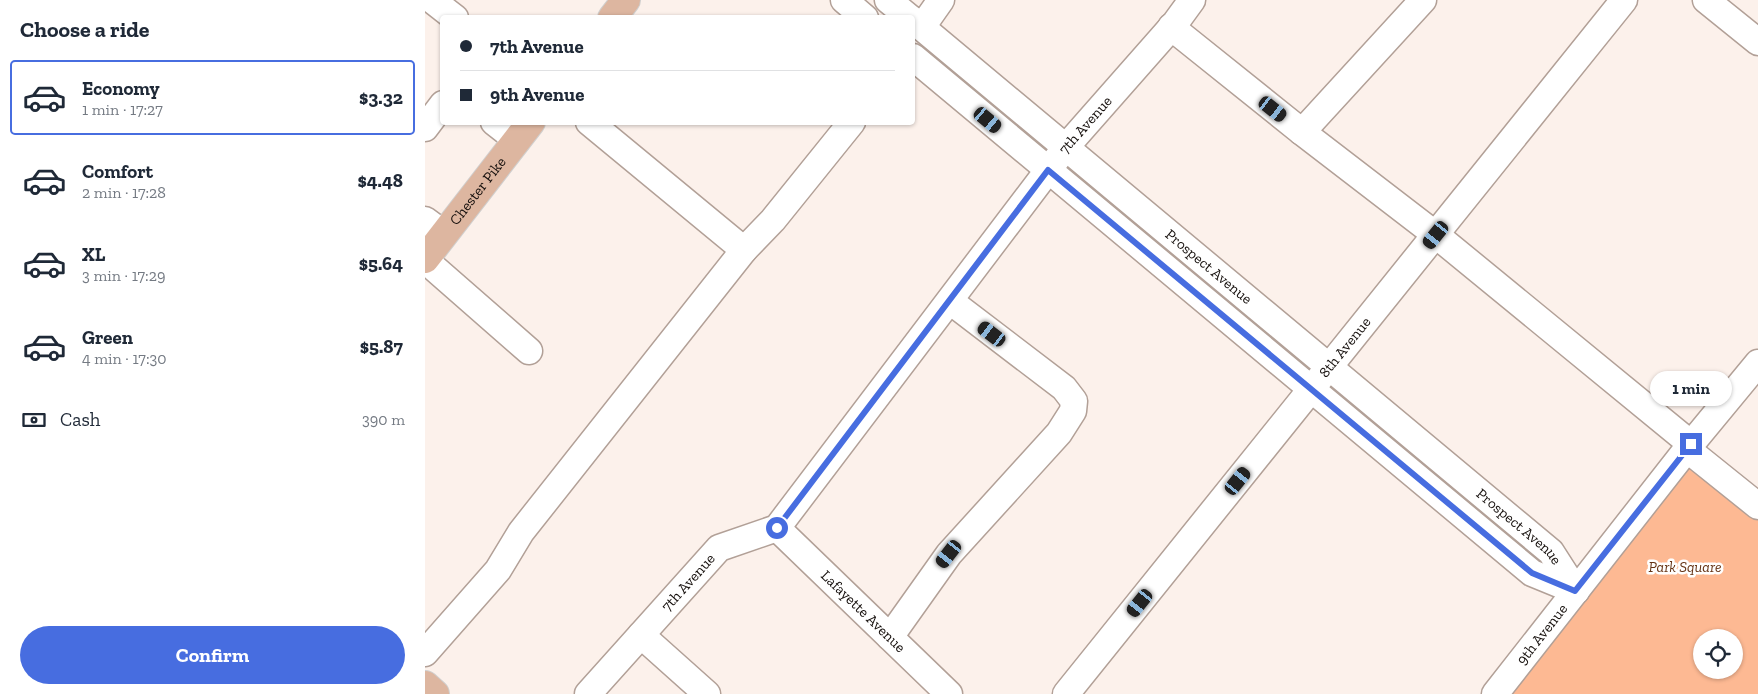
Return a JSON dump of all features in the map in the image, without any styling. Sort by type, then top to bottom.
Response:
[{"type":"main road","points":[[614,15],[626,0]]},
{"type":"main road","name":"Chester Pike","points":[[425,259],[435,227],[524,131]]},
{"type":"main road","points":[[425,685],[435,694]]},
{"type":"street","points":[[432,0],[451,15]]},
{"type":"street","points":[[843,0],[861,15]]},
{"type":"street","name":"Prospect Avenue","points":[[888,0],[906,15]]},
{"type":"street","points":[[915,22],[941,0]]},
{"type":"street","name":"7th Avenue","points":[[589,694],[719,548],[777,528],[1065,148],[1171,27],[1192,0]]},
{"type":"street","points":[[1302,132],[1423,0]]},
{"type":"street","name":"8th Avenue","points":[[1066,694],[1625,0]]},
{"type":"street","points":[[1712,2],[1758,42]]},
{"type":"street","name":"Prospect Avenue","points":[[915,22],[1551,552],[1575,591]]},
{"type":"street","points":[[1171,27],[1302,132],[1436,235],[1758,506]]},
{"type":"street","name":"Prospect Avenue","points":[[915,59],[1532,573],[1575,591]]},
{"type":"street","points":[[425,128],[440,108]]},
{"type":"street","points":[[504,125],[524,131]]},
{"type":"street","points":[[593,125],[744,250]]},
{"type":"street","points":[[425,653],[498,570],[521,532],[744,250],[773,220],[850,125]]},
{"type":"street","points":[[425,259],[529,351]]},
{"type":"street","points":[[890,637],[949,554],[1059,433],[1073,411],[1074,401],[1064,388],[950,301]]},
{"type":"street","name":"9th Avenue","points":[[1495,694],[1689,446],[1758,363]]},
{"type":"street","name":"Lafayette Avenue","points":[[777,528],[949,694]]},
{"type":"street","points":[[641,635],[707,694]]},
{"type":"green space","name":"Park Square","points":[[1687,449],[1758,510],[1758,694],[1495,694]]},
{"type":"route","points":[[777,528],[1048,170],[1532,573],[1575,591],[1691,444]]}]
